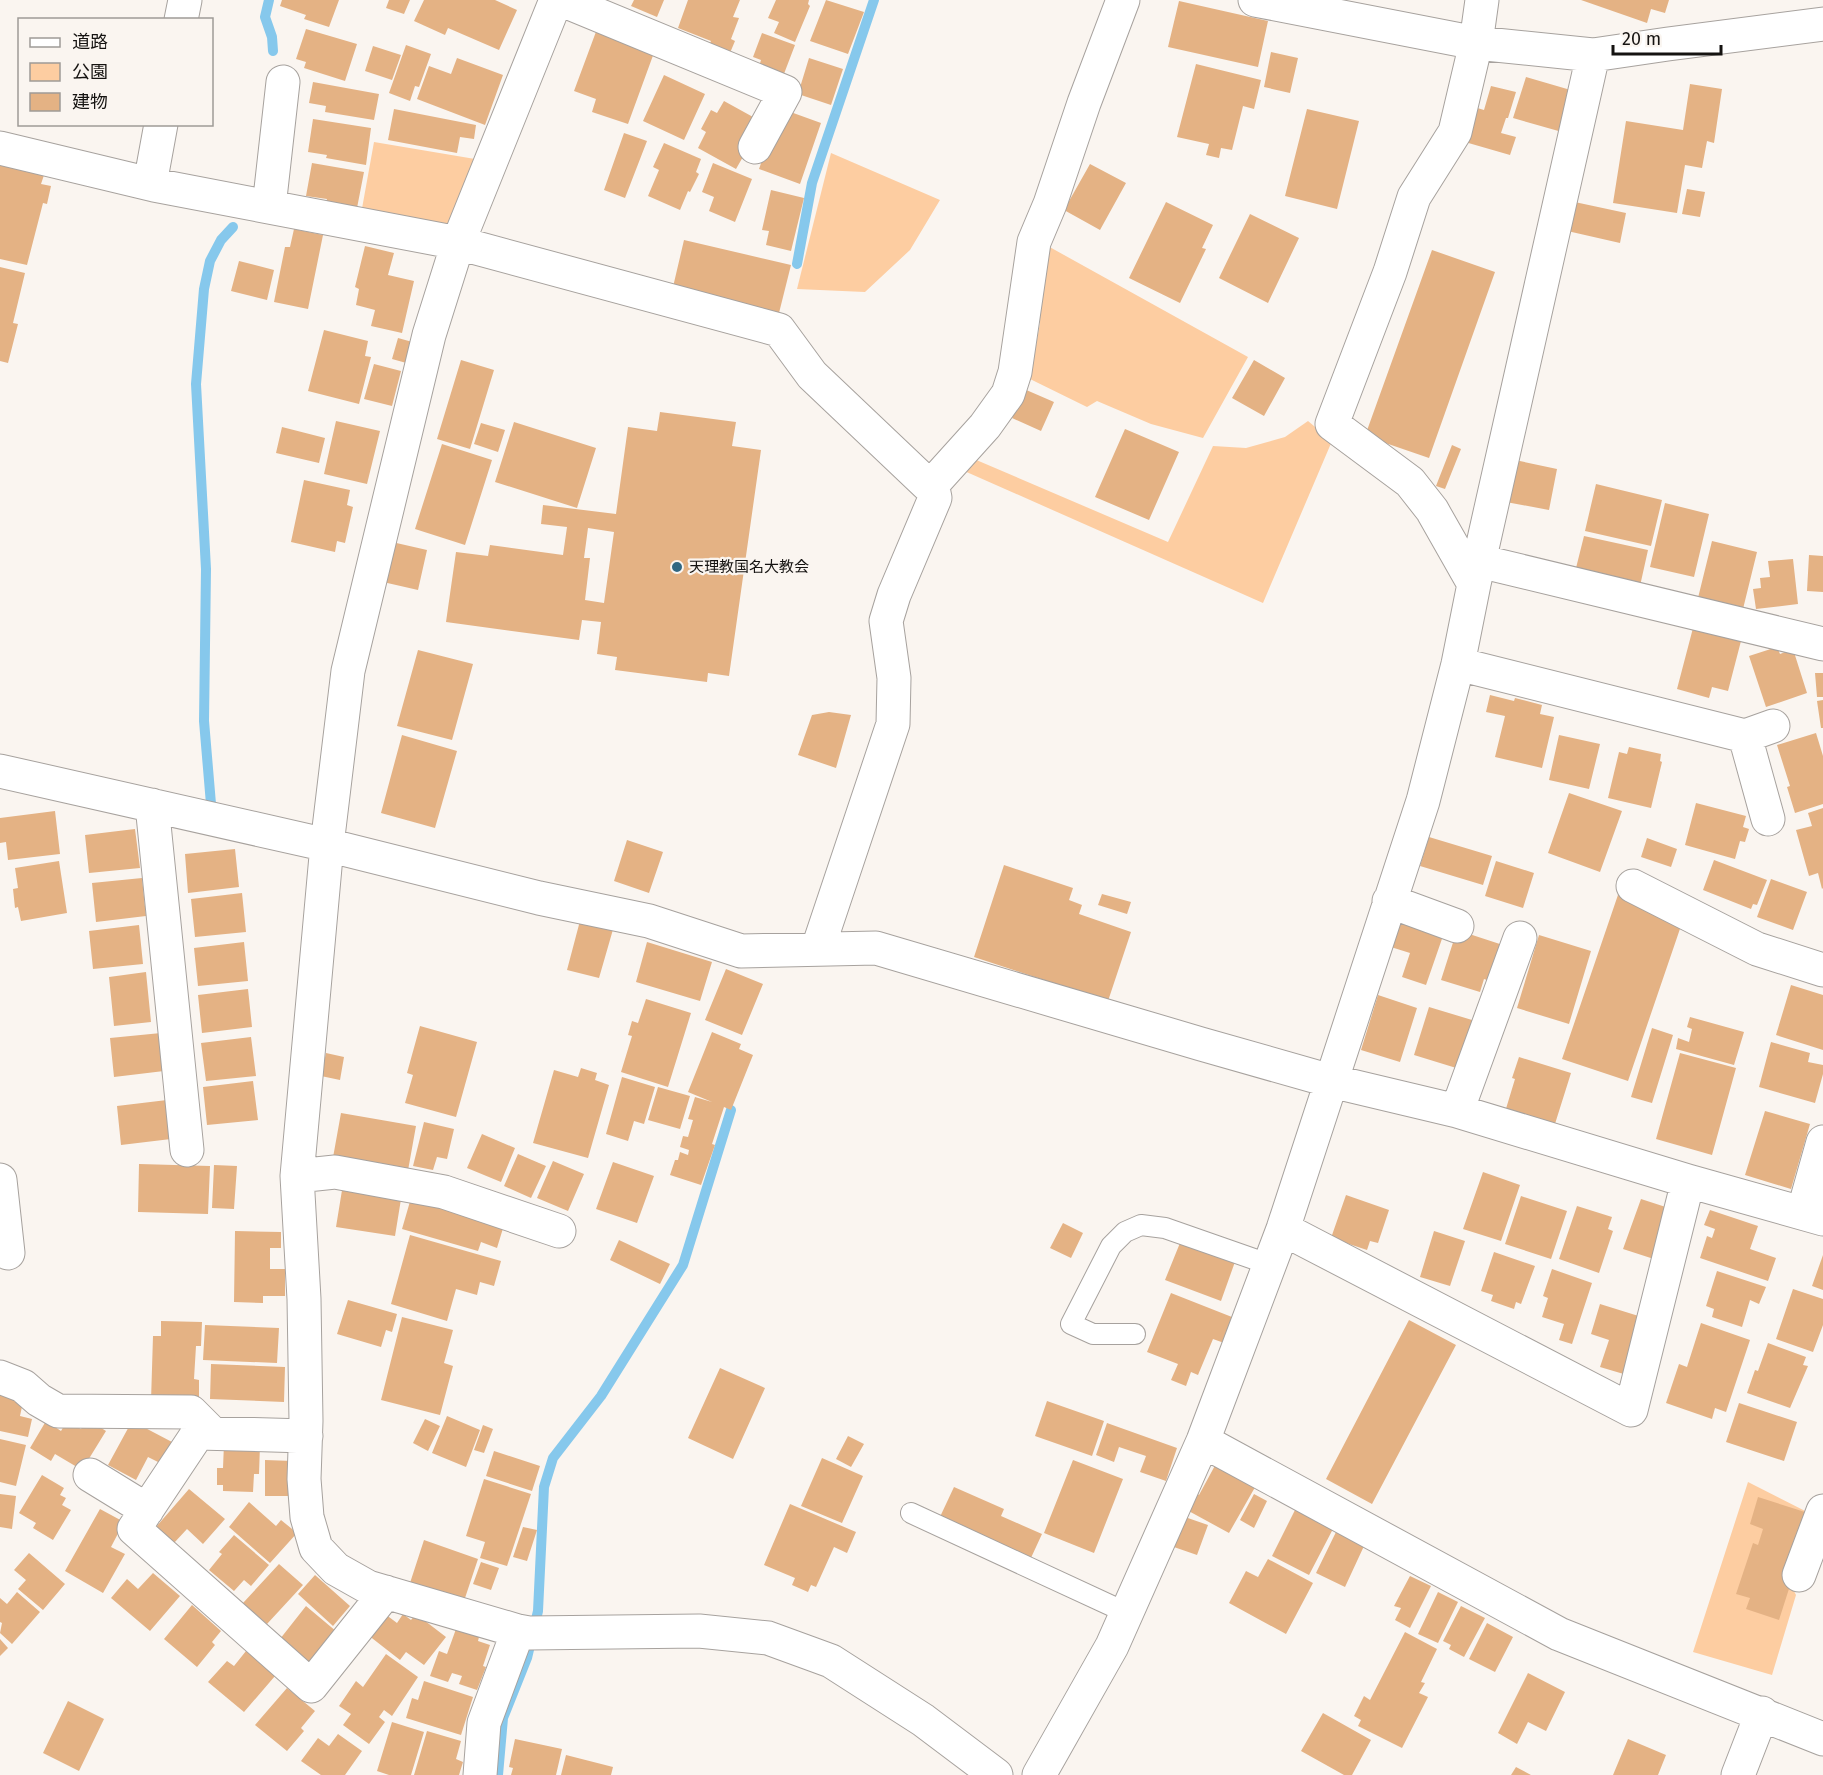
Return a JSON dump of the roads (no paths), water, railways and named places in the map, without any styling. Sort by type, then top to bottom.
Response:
[{"type":"street","points":[[181,18],[185,0]]},
{"type":"street","points":[[556,0],[458,243],[429,335],[348,671],[327,845],[297,1176],[304,1299],[306,1436],[304,1479],[307,1517],[316,1548],[336,1569],[368,1587],[518,1630],[529,1633],[699,1631],[768,1638],[831,1661],[923,1720],[971,1763],[996,1775]]},
{"type":"street","points":[[562,0],[790,80],[755,147]]},
{"type":"street","points":[[930,487],[985,426],[1008,394],[1015,372],[1034,242],[1050,204],[1084,103],[1123,0]]},
{"type":"street","points":[[1255,0],[1476,43],[1593,55],[1823,24]]},
{"type":"street","points":[[1482,0],[1476,43],[1455,132],[1414,198],[1390,272],[1332,424],[1410,482],[1477,572],[1823,644]]},
{"type":"street","points":[[1039,1775],[1112,1646],[1203,1441],[1283,1229],[1423,801],[1458,664],[1593,55]]},
{"type":"street","points":[[269,207],[284,82]]},
{"type":"street","points":[[150,184],[161,126]]},
{"type":"street","points":[[0,148],[150,184],[458,243],[779,330],[812,375],[930,487],[935,498],[894,595],[886,621],[894,678],[893,724],[819,948]]},
{"type":"street","points":[[1458,664],[1759,731],[1768,819]]},
{"type":"street","points":[[0,771],[327,845],[538,898],[649,921],[741,951],[876,948],[1331,1081],[1457,1111],[1813,1216],[1823,1142]]},
{"type":"street","points":[[152,805],[187,1150]]},
{"type":"street","points":[[1633,886],[1757,949],[1823,970]]},
{"type":"street","points":[[1389,902],[1457,926]]},
{"type":"street","points":[[1457,1111],[1520,938]]},
{"type":"street","points":[[297,1176],[335,1172],[444,1192],[559,1232]]},
{"type":"street","points":[[0,1180],[2,1222],[8,1253]]},
{"type":"street","points":[[1283,1229],[1631,1410],[1688,1181]]},
{"type":"street","points":[[0,1377],[23,1386],[39,1401],[58,1411],[191,1412],[212,1433]]},
{"type":"street","points":[[306,1436],[198,1432],[134,1529],[311,1686],[386,1593]]},
{"type":"street","points":[[1203,1441],[1559,1634],[1823,1739]]},
{"type":"street","points":[[90,1474],[147,1510]]},
{"type":"street","points":[[1799,1575],[1823,1511]]},
{"type":"street","points":[[480,1775],[484,1723],[518,1630]]},
{"type":"street","points":[[1738,1775],[1762,1713]]},
{"type":"lane","points":[[1135,1334],[1093,1334],[1071,1324],[1112,1246],[1125,1232],[1141,1226],[1165,1228],[1268,1264]]},
{"type":"lane","points":[[911,1513],[1127,1612]]},
{"type":"waterway","points":[[269,0],[265,17],[272,37],[273,51]]},
{"type":"waterway","points":[[797,264],[812,183],[874,0]]},
{"type":"waterway","points":[[211,804],[204,721],[206,569],[196,384],[204,289],[210,261],[221,240],[233,227]]},
{"type":"waterway","points":[[498,1775],[503,1718],[527,1658],[538,1611],[544,1487],[553,1458],[601,1396],[683,1265],[731,1110]]},
{"type":"place","name":"天理教国名大教会","points":[[677,567]]}]
